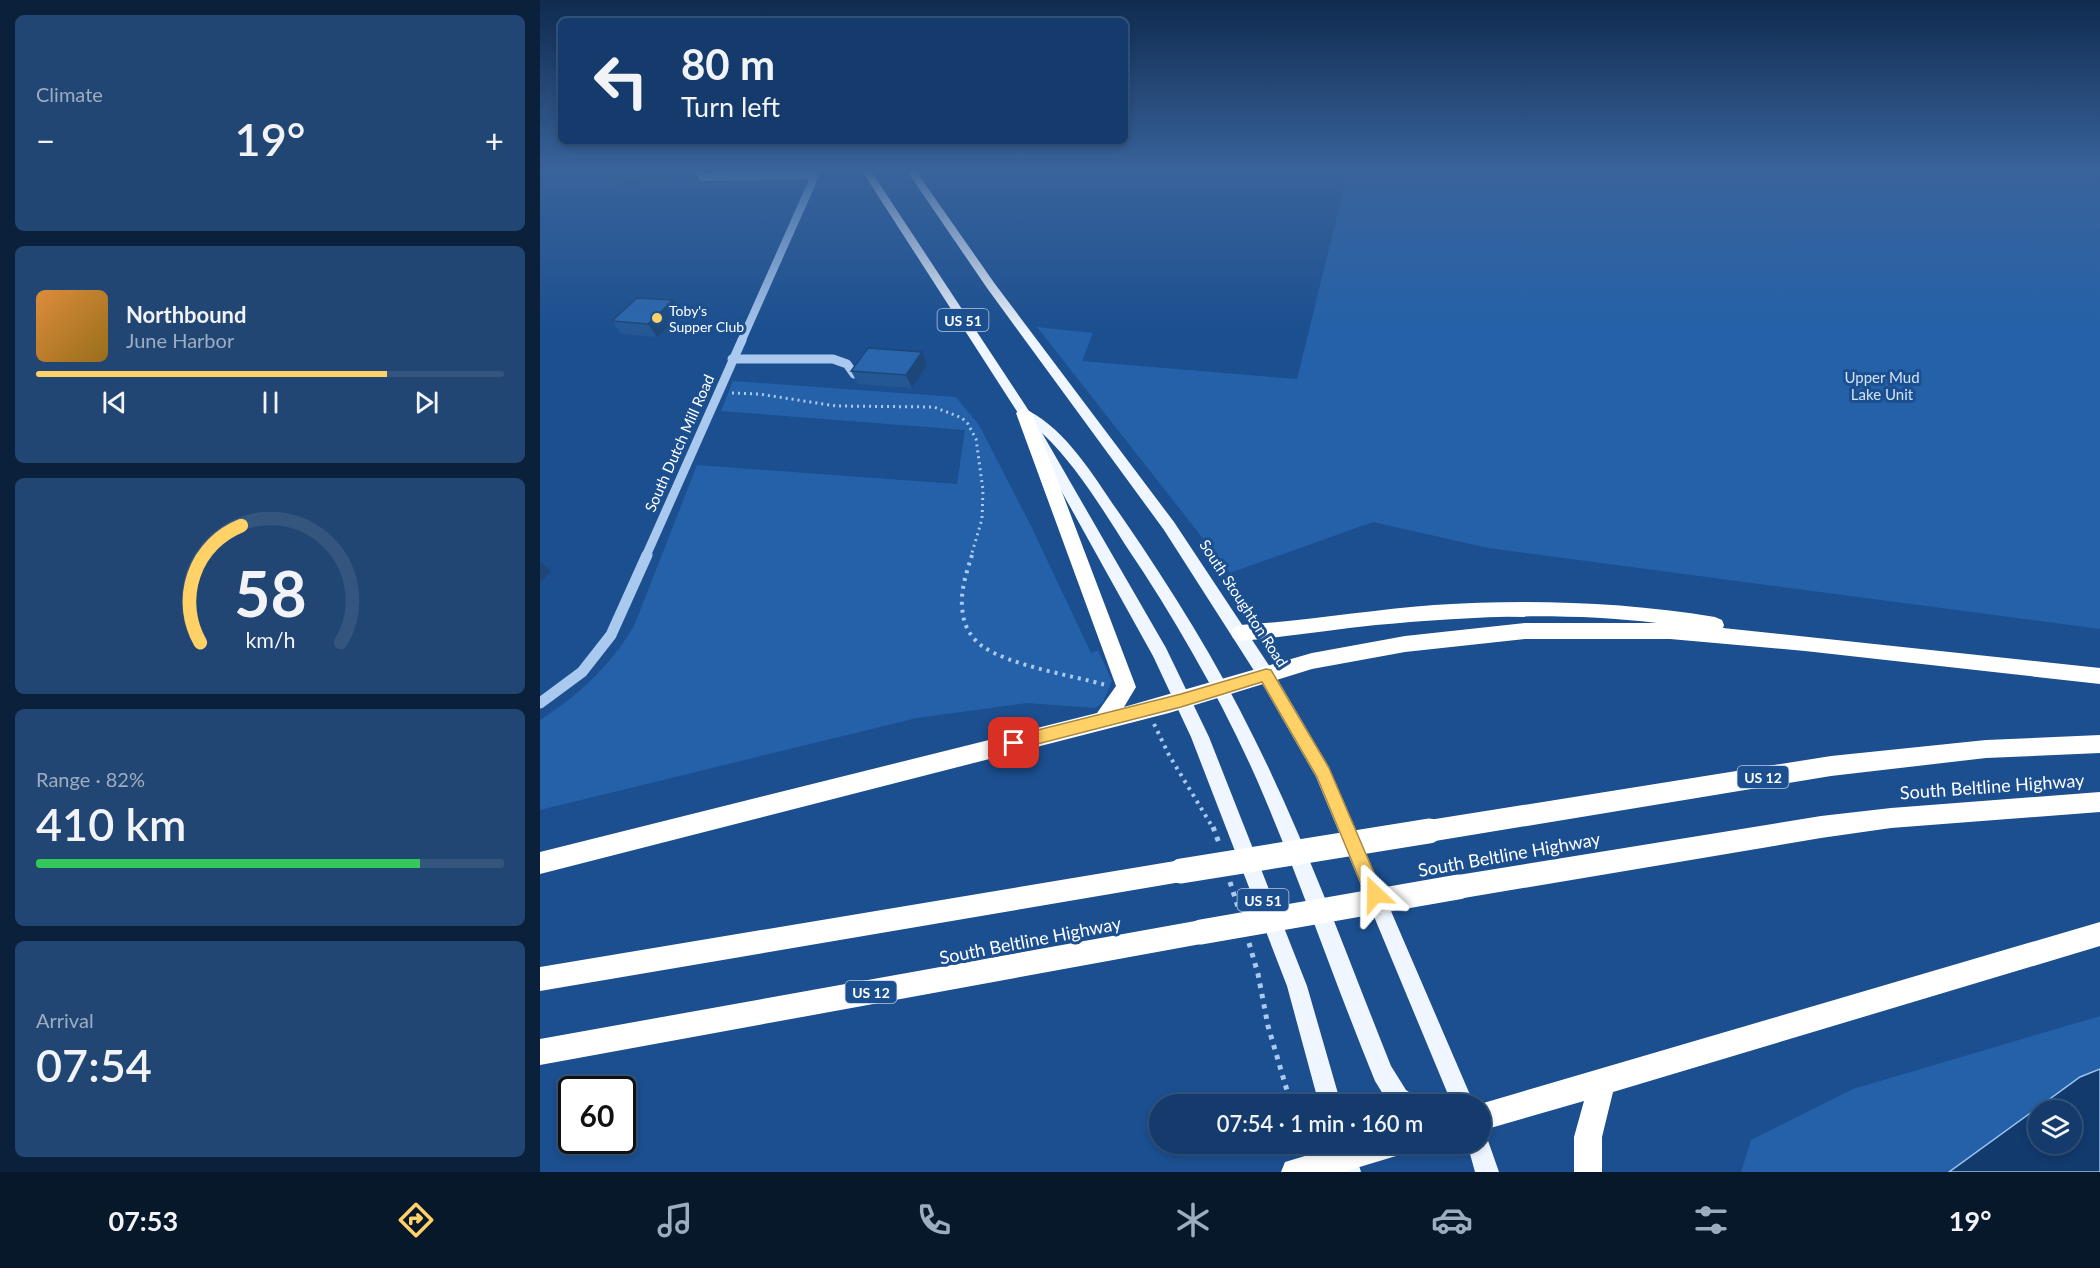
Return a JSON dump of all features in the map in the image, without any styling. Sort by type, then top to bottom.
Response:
[{"type":"highway","points":[[1024,413],[1107,638],[1124,677],[1126,687],[1104,720]]},
{"type":"highway","points":[[1240,633],[1480,609],[1539,609],[1615,612],[1679,618],[1805,643]]},
{"type":"highway","points":[[540,863],[1181,701],[1312,661],[1406,644],[1525,631],[1670,631],[1805,643],[2100,676]]},
{"type":"highway","name":"South Beltline Highway","points":[[540,979],[1181,871],[1831,766],[1986,750],[2100,744]]},
{"type":"highway","name":"South Beltline Highway","points":[[540,1052],[980,974],[1201,932],[1821,827],[1892,818],[2100,802]]},
{"type":"highway","points":[[1491,1115],[2100,934]]},
{"type":"highway","points":[[1588,1172],[1586,1157],[1588,1124],[1604,1082]]},
{"type":"highway","points":[[1295,1172],[1345,1158]]},
{"type":"main road","name":"US 51","points":[[902,226],[1024,413],[1143,621],[1200,737],[1298,986],[1327,1094]]},
{"type":"main road","name":"South Stoughton Road","points":[[949,226],[1169,526],[1266,675],[1323,773],[1459,1094]]},
{"type":"main road","points":[[1024,413],[1046,428],[1076,463],[1142,556],[1220,689],[1264,777],[1383,1073],[1396,1094]]},
{"type":"main road","points":[[1481,1154],[1487,1172]]},
{"type":"street","name":"South Dutch Mill Road","points":[[540,703],[582,672],[611,635],[791,226]]},
{"type":"street","points":[[732,359],[833,359],[847,364],[854,374]]},
{"type":"path","points":[[718,393],[759,394],[836,406],[934,407],[949,410],[963,418],[977,436],[984,498],[982,517],[961,594],[962,618],[971,636],[981,646],[1003,656],[1112,686],[1126,687]]},
{"type":"path","points":[[1149,709],[1163,746],[1204,811],[1215,832],[1222,854]]},
{"type":"path","points":[[1228,876],[1238,908]]},
{"type":"path","points":[[1248,941],[1258,974],[1268,1026],[1288,1094]]},
{"type":"green space","name":"Upper Mud Lake Unit","points":[[1335,226],[2100,226],[2100,629],[1488,548],[1373,522],[1230,573],[1037,327],[1093,333],[1082,361],[1297,379]]},
{"type":"green space","points":[[733,381],[956,397],[979,425],[1031,526],[1091,653],[1098,650],[1112,681],[1103,702],[1095,708],[1027,703],[917,718],[540,810],[540,720],[593,679],[615,654],[634,626],[697,465],[957,484],[965,430],[721,411]]},
{"type":"green space","points":[[2100,1016],[2100,1172],[1741,1172],[1751,1140],[1853,1089]]},
{"type":"shaded area","points":[[2100,1069],[2100,1172],[1949,1172],[2028,1115],[2028,1154],[2082,1154],[2082,1100],[2048,1100],[2080,1077]]},
{"type":"building","points":[[637,298],[673,300],[648,324],[612,321]]},
{"type":"building","points":[[868,348],[922,352],[906,375],[851,371]]},
{"type":"place","name":"Toby's Supper Club","points":[[657,318]]},
{"type":"route","points":[[1014,743],[1181,701],[1266,675],[1323,773],[1375,894]]}]
